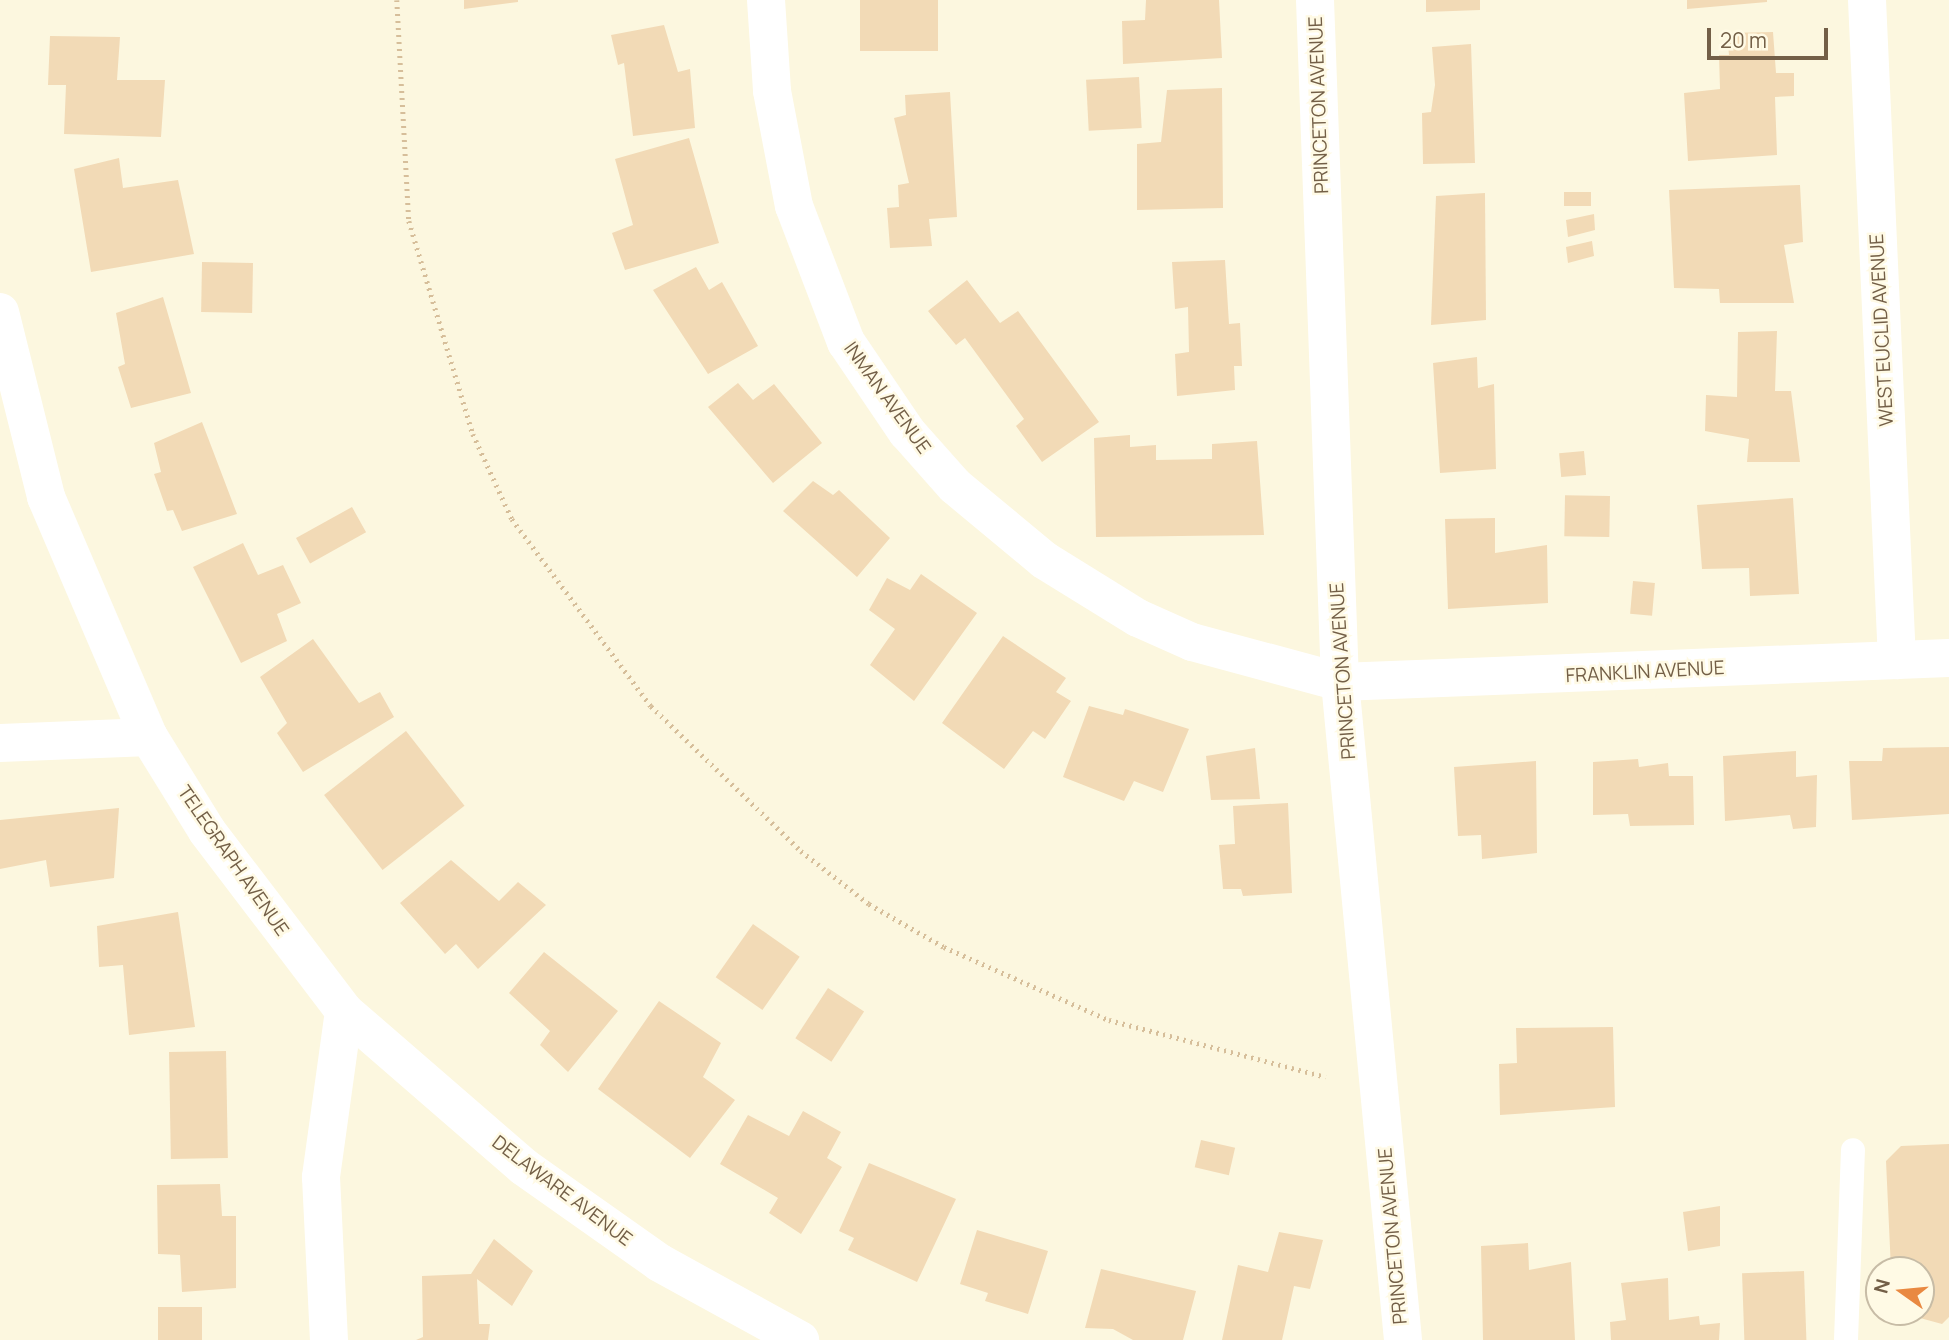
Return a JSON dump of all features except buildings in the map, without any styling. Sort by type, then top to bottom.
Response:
[{"type":"street","name":"INMAN AVENUE","points":[[766,0],[780,142],[814,272],[846,342],[907,432],[998,524],[1089,591],[1192,642],[1340,682]]},
{"type":"street","name":"PRINCETON AVENUE","points":[[1315,0],[1340,682],[1403,1340]]},
{"type":"street","name":"WEST EUCLID AVENUE","points":[[1867,0],[1897,660]]},
{"type":"street","name":"TELEGRAPH AVENUE","points":[[0,312],[46,497],[149,737],[207,831],[344,1011]]},
{"type":"street","name":"FRANKLIN AVENUE","points":[[1340,682],[1949,658]]},
{"type":"street","points":[[0,743],[149,737]]},
{"type":"street","points":[[329,1340],[321,1177],[344,1011]]},
{"type":"street","name":"DELAWARE AVENUE","points":[[344,1011],[535,1175],[660,1263],[800,1340]]},
{"type":"lane","points":[[1846,1340],[1853,1150]]},
{"type":"path","points":[[397,0],[409,221],[473,434],[512,519],[651,706],[801,851],[869,904],[944,947],[1109,1020],[1326,1077]]}]
